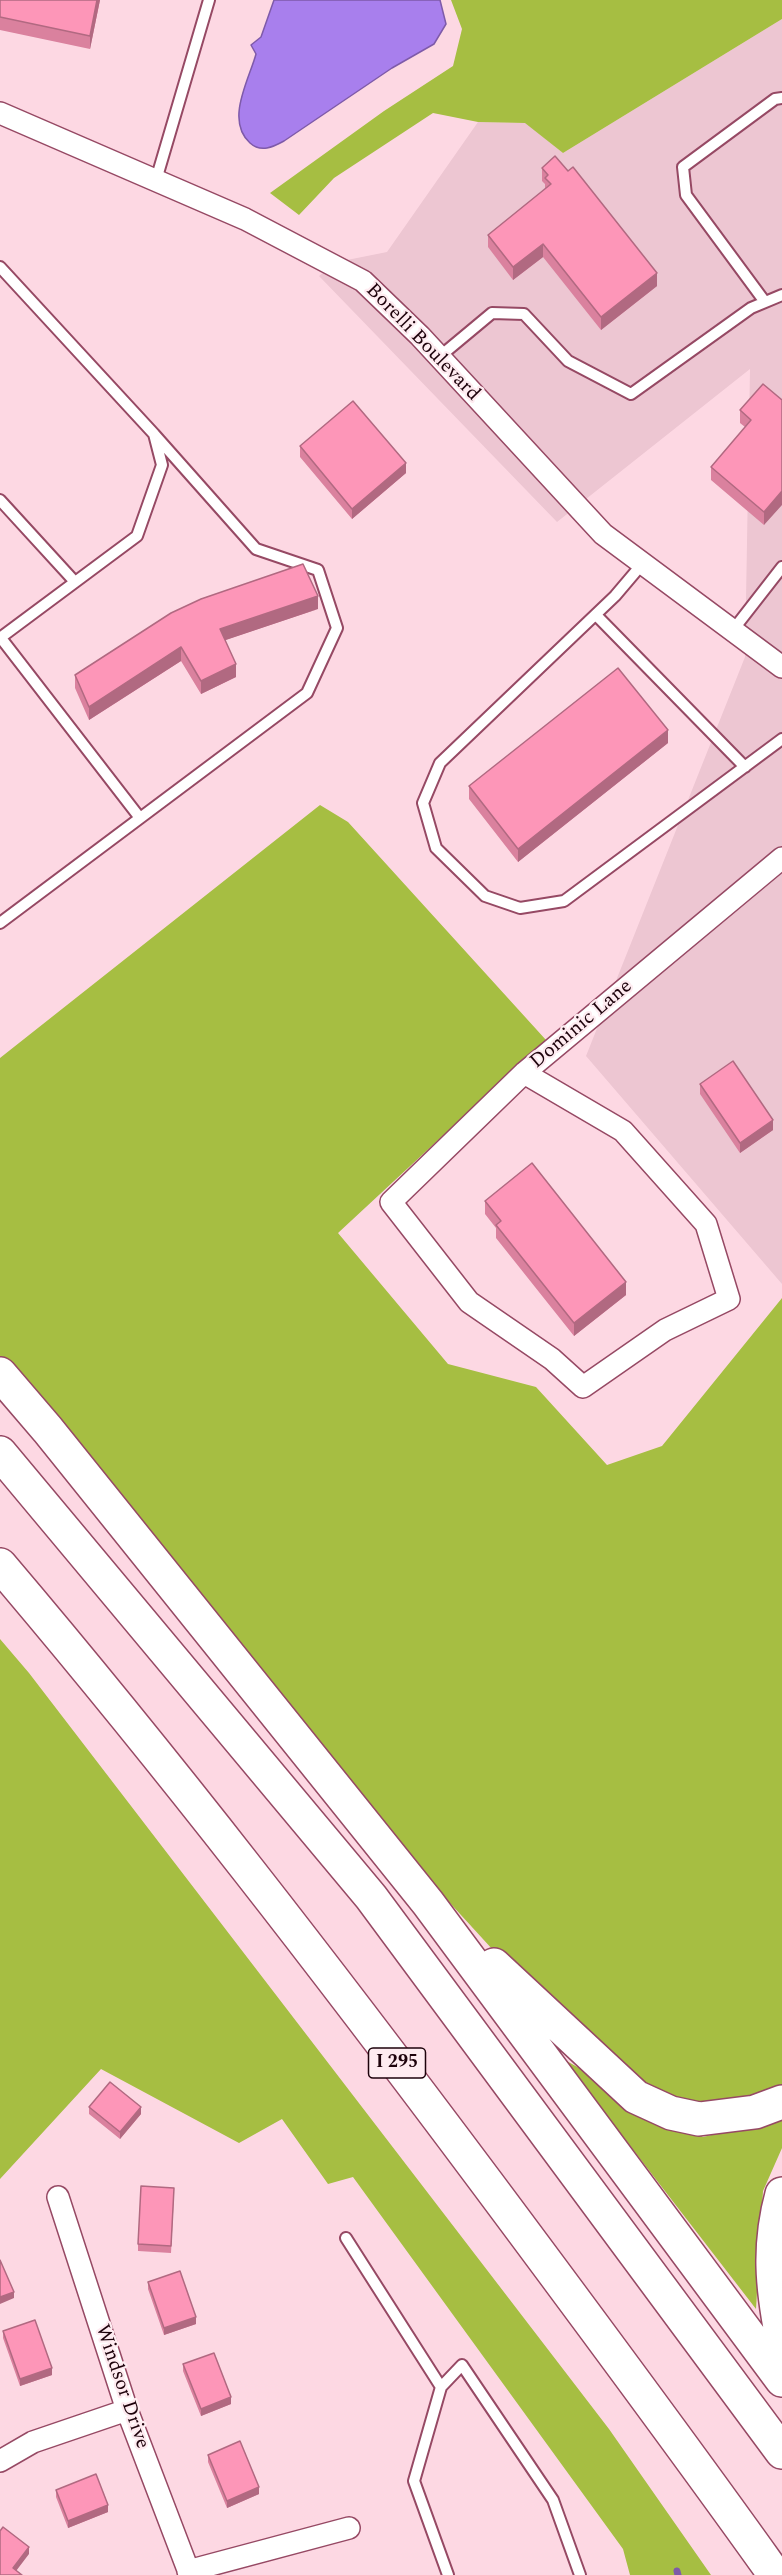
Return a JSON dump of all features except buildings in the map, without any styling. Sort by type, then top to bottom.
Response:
[{"type":"highway","points":[[0,1374],[48,1430],[428,1903],[782,2380]]},
{"type":"highway","points":[[0,1453],[371,1897],[782,2452]]},
{"type":"highway","name":"I 295","points":[[0,1565],[86,1666],[408,2078],[707,2479],[775,2575]]},
{"type":"highway","points":[[0,1600],[33,1640],[86,1666]]},
{"type":"highway","points":[[428,1903],[608,2074],[636,2097],[671,2113],[699,2119],[744,2114],[782,2102]]},
{"type":"highway","points":[[782,2194],[775,2220],[772,2289],[782,2338]]},
{"type":"street","name":"Borelli Boulevard","points":[[0,113],[245,219],[363,281],[603,534],[782,667]]},
{"type":"street","name":"Dominic Lane","points":[[524,1073],[623,1131],[706,1224],[729,1299],[665,1330],[583,1386],[552,1359],[469,1302],[391,1202],[524,1073],[782,858]]},
{"type":"street","name":"Windsor Drive","points":[[58,2197],[127,2410],[189,2573]]},
{"type":"street","points":[[0,2461],[33,2442],[127,2410]]},
{"type":"street","points":[[189,2573],[349,2528]]},
{"type":"lane","points":[[156,180],[209,0]]},
{"type":"lane","points":[[765,302],[686,195],[683,166],[775,99],[782,98]]},
{"type":"lane","points":[[0,267],[256,549],[318,570],[337,628],[307,693],[0,923]]},
{"type":"lane","points":[[438,358],[492,313],[524,315],[568,361],[631,394],[751,309],[782,295]]},
{"type":"lane","points":[[140,818],[1,638],[137,536],[150,505],[162,465],[154,434]]},
{"type":"lane","points":[[0,500],[75,582]]},
{"type":"lane","points":[[643,563],[596,615],[440,763],[423,803],[436,848],[485,896],[520,908],[564,901],[782,739]]},
{"type":"lane","points":[[733,630],[782,567]]},
{"type":"lane","points":[[596,615],[745,767]]},
{"type":"lane","points":[[346,2238],[441,2387]]},
{"type":"lane","points":[[448,2575],[414,2481],[441,2387],[462,2365],[553,2500],[580,2575]]},
{"type":"shaded area","points":[[274,0],[440,0],[446,24],[434,44],[392,68],[284,141],[271,147],[258,148],[250,143],[243,134],[239,123],[239,112],[244,88],[256,54],[251,45],[261,37]]},
{"type":"shaded area","points":[[782,19],[782,1284],[586,1056],[745,657],[750,369],[557,522],[319,276],[337,262],[387,252],[478,122],[526,123],[563,153]]},
{"type":"green space","points":[[451,0],[782,0],[782,19],[563,153],[525,123],[478,122],[433,113],[334,178],[299,215],[270,193],[384,111],[453,66],[462,29]]},
{"type":"green space","points":[[320,805],[348,822],[546,1040],[338,1233],[448,1364],[536,1387],[607,1465],[662,1446],[782,1298],[782,2089],[768,2098],[682,2102],[639,2085],[536,1997],[407,1856],[0,1366],[0,1058]]},
{"type":"green space","points":[[0,1639],[29,1673],[609,2429],[711,2575],[630,2575],[623,2549],[353,2177],[328,2184],[282,2119],[239,2143],[101,2069],[0,2179]]},
{"type":"green space","points":[[563,2059],[703,2137],[782,2118],[782,2148],[763,2191],[756,2309]]},
{"type":"waterway","points":[[677,2571],[678,2575]]}]
